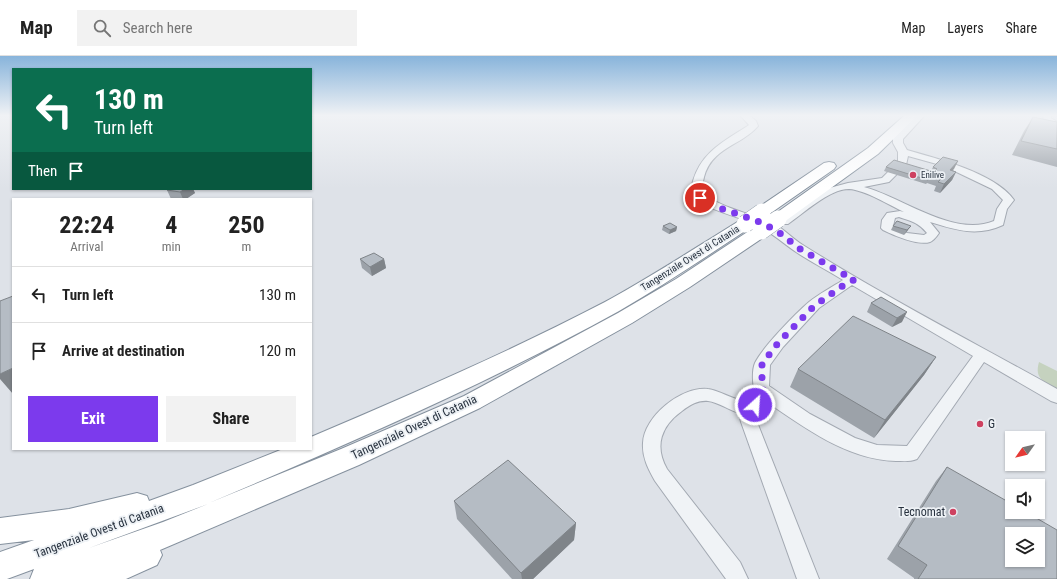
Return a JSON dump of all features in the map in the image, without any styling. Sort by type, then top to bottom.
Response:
[{"type":"highway","points":[[758,229],[781,221],[873,151],[886,139]]},
{"type":"highway","points":[[758,229],[762,212],[862,142]]},
{"type":"highway","name":"Tangenziale Ovest di Catania","points":[[45,579],[167,534],[350,457],[472,402],[570,349],[683,283],[758,229]]},
{"type":"highway","name":"Tangenziale Ovest di Catania","points":[[312,448],[442,390],[556,336],[658,279],[758,229]]},
{"type":"highway","points":[[312,441],[442,390]]},
{"type":"highway","points":[[98,579],[122,565],[260,508],[370,459],[472,402]]},
{"type":"highway","points":[[0,531],[80,520],[134,506],[188,488],[286,450]]},
{"type":"highway","name":"Tangenziale Ovest di Catania","points":[[0,567],[199,495],[308,450]]},
{"type":"street","points":[[734,139],[716,151],[707,160],[701,171],[696,190],[697,194],[707,202],[760,222],[777,231],[800,249],[1057,397]]},
{"type":"street","points":[[781,221],[826,192],[848,186],[885,180],[903,163],[903,152],[898,143],[899,139]]},
{"type":"street","points":[[903,152],[947,164],[996,187],[1009,200],[1002,209],[999,224],[994,228],[976,229],[933,220],[918,219],[908,210]]},
{"type":"street","points":[[848,186],[867,191],[933,220]]},
{"type":"street","points":[[854,280],[848,282],[814,306],[778,343],[762,364],[762,387],[765,394],[818,426],[857,446],[878,452],[911,454],[982,354]]},
{"type":"street","points":[[737,579],[733,569],[661,475],[654,462],[652,448],[653,434],[664,418],[677,404],[688,399],[702,395],[712,395],[747,408],[755,405],[765,394]]},
{"type":"street","points":[[747,408],[748,422],[808,579]]},
{"type":"green space","points":[[1039,362],[1057,371],[1057,389],[1041,379],[1039,376]]},
{"type":"building","points":[[1022,139],[1057,139],[1057,149],[1021,141]]},
{"type":"building","points":[[943,157],[958,161],[950,170],[956,172],[944,184],[938,182],[941,179],[931,175],[937,169],[933,167]]},
{"type":"building","points":[[894,160],[934,172],[928,180],[886,167]]},
{"type":"building","points":[[167,190],[183,190],[180,192]]},
{"type":"building","points":[[897,221],[911,226],[907,230],[893,226]]},
{"type":"building","points":[[670,223],[677,227],[670,230],[663,226]]},
{"type":"building","points":[[374,253],[384,259],[370,267],[360,259]]},
{"type":"building","points":[[12,296],[12,368],[0,374],[0,301]]},
{"type":"building","points":[[881,297],[907,312],[897,318],[871,303]]},
{"type":"building","points":[[853,316],[936,357],[885,420],[798,369]]},
{"type":"building","points":[[508,460],[576,523],[521,573],[454,501]]},
{"type":"building","name":"Tecnomat","points":[[947,467],[1005,500],[1005,519],[1038,519],[1057,530],[1057,579],[918,579],[927,565],[898,546]]},
{"type":"place","name":"Enilive","points":[[913,175]]},
{"type":"place","name":"G","points":[[980,424]]},
{"type":"place","name":"Tecnomat","points":[[953,512]]},
{"type":"route","points":[[700,198],[717,207],[760,222],[777,231],[812,257],[854,280],[848,282],[814,306],[778,343],[762,364],[762,387],[765,394],[755,405]]}]
